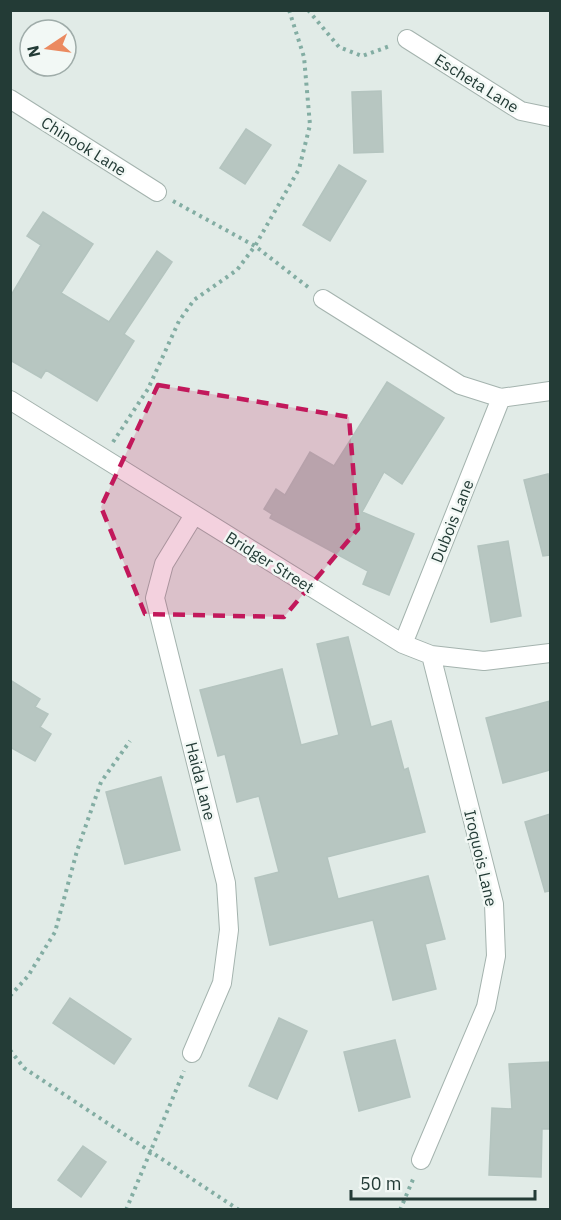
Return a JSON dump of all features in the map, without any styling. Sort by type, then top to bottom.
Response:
[{"type":"street","name":"Escheta Lane","points":[[407,39],[521,111],[550,117]]},
{"type":"street","name":"Chinook Lane","points":[[10,99],[157,192]]},
{"type":"street","points":[[323,299],[460,385],[501,398],[550,391]]},
{"type":"street","name":"Dubois Lane","points":[[403,644],[501,398]]},
{"type":"street","name":"Bridger Street","points":[[10,400],[403,644],[431,655],[484,661],[550,653]]},
{"type":"street","name":"Haida Lane","points":[[192,1053],[222,983],[229,930],[226,883],[155,598],[164,564],[194,515]]},
{"type":"street","name":"Iroquois Lane","points":[[421,1160],[486,1007],[496,956],[494,904],[431,655]]},
{"type":"path","points":[[103,457],[148,389],[179,321],[194,300],[237,270],[255,246],[299,169],[310,124],[304,57],[289,10]]},
{"type":"path","points":[[308,10],[339,47],[362,56],[407,39]]},
{"type":"path","points":[[157,192],[255,246],[323,299]]},
{"type":"path","points":[[10,996],[28,976],[55,932],[77,851],[101,782],[130,741]]},
{"type":"path","points":[[10,1050],[24,1068],[239,1209]]},
{"type":"path","points":[[126,1209],[192,1053]]},
{"type":"path","points":[[400,1209],[421,1160]]},
{"type":"highlighted area","points":[[158,385],[349,417],[358,529],[284,617],[145,614],[101,507]]},
{"type":"building","points":[[381,91],[383,152],[354,153],[352,92]]},
{"type":"building","points":[[246,129],[271,145],[245,184],[220,168]]},
{"type":"building","points":[[339,165],[366,181],[330,241],[303,225]]},
{"type":"building","points":[[43,212],[93,244],[61,293],[109,322],[157,251],[172,262],[124,334],[134,341],[97,401],[46,370],[41,378],[10,360],[10,297],[41,245],[27,236]]},
{"type":"building","points":[[387,382],[444,418],[402,484],[384,472],[362,512],[414,534],[389,595],[363,584],[368,571],[270,518],[272,514],[264,509],[276,489],[285,495],[310,452],[334,466]]},
{"type":"building","points":[[548,474],[550,555],[543,556],[524,480]]},
{"type":"building","points":[[508,541],[521,616],[491,622],[478,546]]},
{"type":"building","points":[[348,637],[371,727],[391,721],[404,770],[408,768],[425,832],[327,857],[338,899],[428,876],[445,939],[425,944],[436,989],[393,1000],[373,920],[270,945],[255,878],[279,872],[259,796],[237,802],[225,754],[218,756],[200,690],[282,669],[301,745],[339,735],[317,644]]},
{"type":"building","points":[[10,680],[40,699],[35,707],[48,714],[40,727],[51,734],[35,761],[10,747]]},
{"type":"building","points":[[550,701],[550,770],[503,783],[486,718]]},
{"type":"building","points":[[161,777],[180,850],[125,864],[106,792]]},
{"type":"building","points":[[550,814],[550,891],[545,892],[525,822]]},
{"type":"building","points":[[70,998],[131,1039],[114,1064],[53,1023]]},
{"type":"building","points":[[279,1018],[307,1031],[277,1099],[249,1086]]},
{"type":"building","points":[[395,1040],[410,1097],[359,1111],[344,1052]]},
{"type":"building","points":[[550,1062],[550,1129],[542,1129],[541,1177],[489,1175],[492,1108],[512,1109],[509,1064]]},
{"type":"building","points":[[83,1146],[106,1162],[81,1197],[58,1180]]}]
